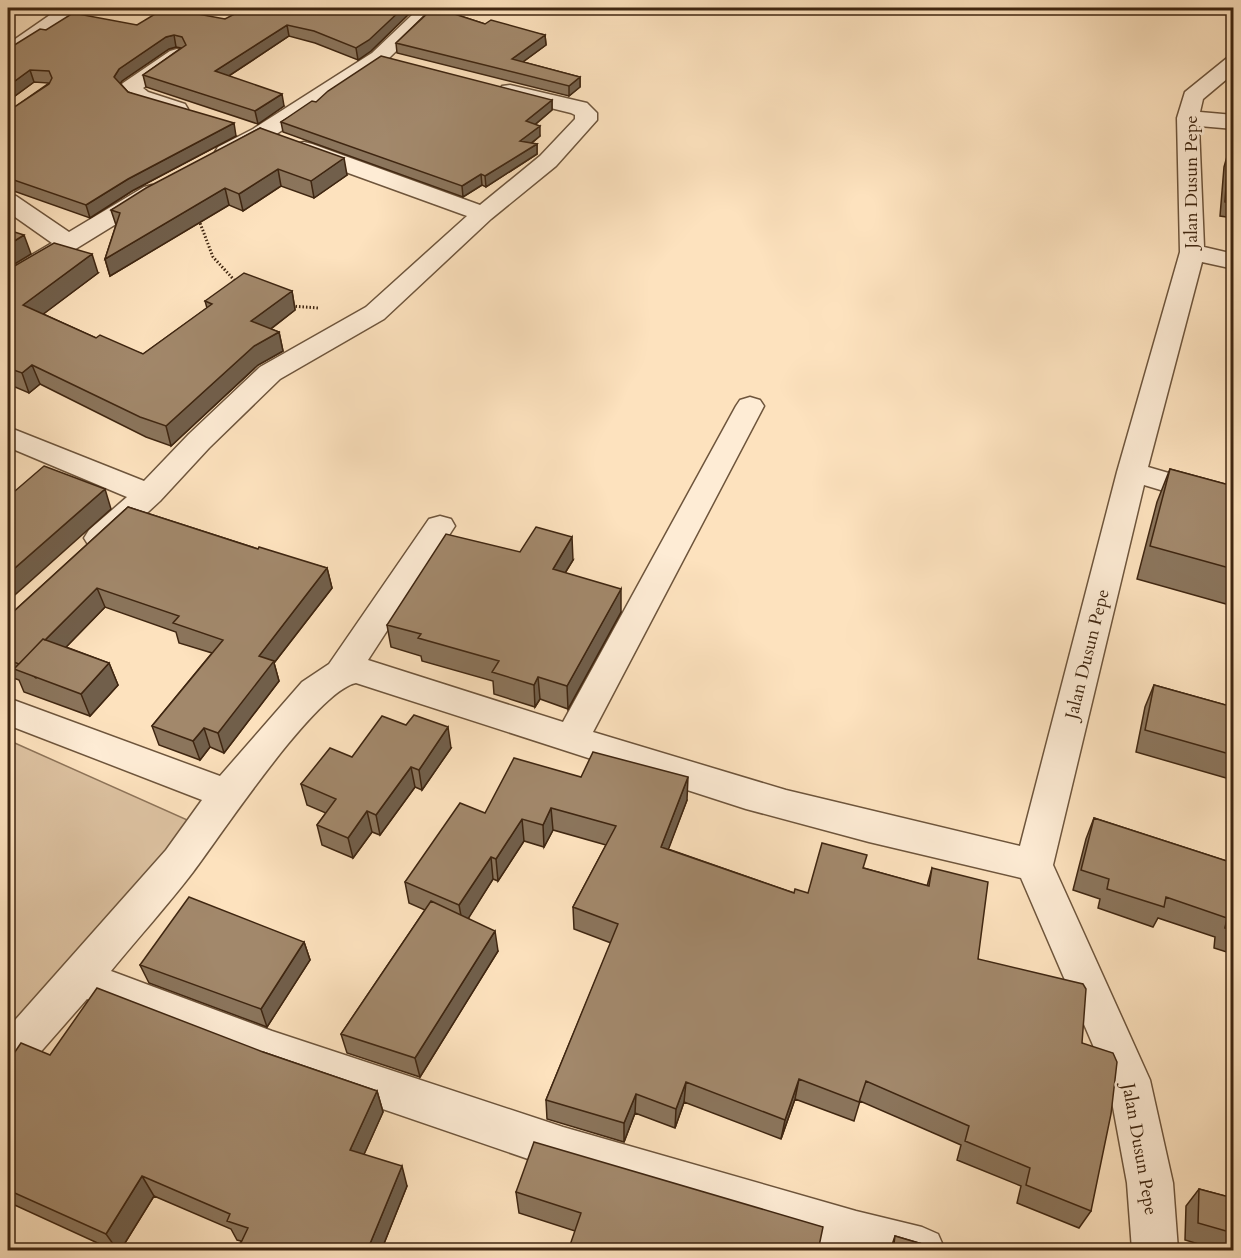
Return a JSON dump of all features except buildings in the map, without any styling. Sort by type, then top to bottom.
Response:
[{"type":"street","points":[[8,53],[68,11]]},
{"type":"street","points":[[211,160],[261,134],[379,57],[419,18]]},
{"type":"street","points":[[177,56],[130,87],[140,97],[195,114]]},
{"type":"street","points":[[379,57],[401,63]]},
{"type":"street","name":"Jalan Dusun Pepe","points":[[1155,1251],[1150,1183],[1129,1080],[1034,865],[1132,472],[1192,252],[1188,118],[1193,98],[1233,62]]},
{"type":"street","points":[[80,556],[149,494],[224,416],[270,373],[375,313],[483,214],[548,161],[586,120],[586,113],[579,108],[490,86]]},
{"type":"street","points":[[1188,118],[1233,122]]},
{"type":"street","points":[[228,124],[483,214]]},
{"type":"street","points":[[8,280],[171,182]]},
{"type":"street","points":[[8,201],[70,244]]},
{"type":"street","points":[[1192,252],[1233,262]]},
{"type":"street","points":[[571,740],[750,406]]},
{"type":"street","points":[[8,436],[149,494]]},
{"type":"street","points":[[1132,472],[1233,502]]},
{"type":"street","points":[[8,1058],[80,978],[178,861],[227,794],[314,691],[341,673],[440,526]]},
{"type":"street","points":[[341,673],[356,670],[373,674],[490,710],[571,740],[718,785],[876,828],[1034,865]]},
{"type":"street","points":[[8,711],[227,794]]},
{"type":"street","points":[[80,978],[272,1051],[563,1149],[853,1242],[922,1251]]},
{"type":"path","points":[[141,198],[200,223],[213,257],[238,284]]},
{"type":"path","points":[[282,305],[375,313]]},
{"type":"shaded area","points":[[8,740],[203,827],[8,1058]]}]
